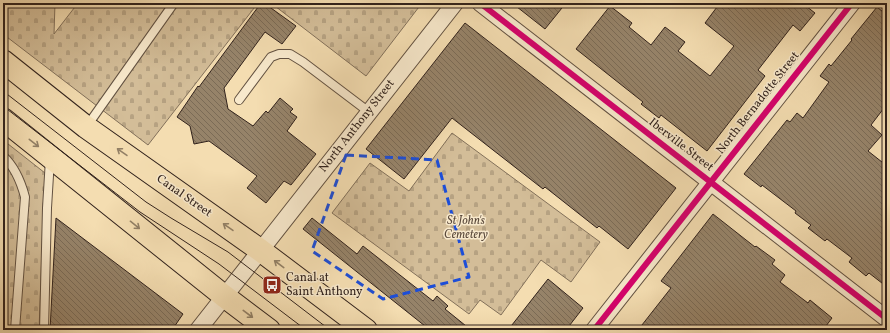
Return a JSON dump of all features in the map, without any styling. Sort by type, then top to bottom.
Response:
[{"type":"main road","name":"Canal Street","points":[[3,61],[86,126],[260,250],[366,330]]},
{"type":"main road","points":[[3,119],[268,330]]},
{"type":"street","name":"North Anthony Street","points":[[198,330],[454,3]]},
{"type":"street","name":"Iberville Street","points":[[480,3],[887,319]]},
{"type":"street","name":"North Bernadotte Street","points":[[594,330],[852,3]]},
{"type":"lane","points":[[86,126],[174,3]]},
{"type":"lane","points":[[240,100],[271,57],[278,54],[290,54],[303,62],[369,112]]},
{"type":"lane","points":[[3,156],[18,177],[25,197],[16,330]]},
{"type":"lane","points":[[44,330],[47,208],[50,156]]},
{"type":"highlighted area","points":[[346,155],[437,160],[469,277],[383,299],[312,251]]},
{"type":"green space","points":[[3,3],[55,3],[54,34],[78,3],[258,3],[148,145],[3,34]]},
{"type":"green space","points":[[271,3],[422,3],[366,76]]},
{"type":"green space","name":"St John's Cemetery","points":[[452,133],[600,242],[571,282],[541,260],[501,315],[480,300],[469,314],[332,213],[370,163],[409,191]]},
{"type":"green space","points":[[3,140],[45,173],[39,330],[3,330]]},
{"type":"building","points":[[261,3],[264,3],[296,26],[282,44],[265,32],[224,88],[228,109],[253,126],[266,111],[268,113],[280,98],[293,109],[290,112],[297,117],[287,131],[316,154],[291,185],[284,181],[266,203],[247,188],[257,176],[209,141],[194,144],[190,126],[177,117],[198,86],[199,87]]},
{"type":"building","points":[[512,3],[566,3],[545,29]]},
{"type":"building","points":[[720,3],[802,3],[815,13],[800,31],[793,25],[758,70],[765,76],[707,151],[661,115],[659,118],[641,104],[643,102],[576,49],[610,6],[632,23],[629,27],[651,45],[665,27],[685,42],[678,51],[710,76],[734,46],[705,23]]},
{"type":"building","points":[[877,7],[887,15],[887,104],[871,125],[882,135],[868,151],[887,166],[887,287],[869,273],[866,276],[849,262],[852,258],[827,239],[825,241],[808,228],[811,225],[795,213],[796,211],[762,185],[761,187],[744,174],[787,120],[790,122],[797,113],[803,118],[829,82],[820,76],[829,64],[831,66]]},
{"type":"building","points":[[465,23],[676,188],[628,249],[599,226],[597,228],[545,187],[543,189],[452,118],[404,179],[366,149]]},
{"type":"building","points":[[713,214],[755,247],[756,246],[775,260],[772,264],[785,275],[780,282],[808,303],[810,300],[832,318],[823,330],[638,330],[671,288],[661,281]]},
{"type":"building","points":[[56,218],[183,314],[172,330],[50,330]]},
{"type":"building","points":[[312,218],[357,254],[363,246],[433,301],[437,296],[448,306],[445,309],[471,330],[430,330],[303,229]]},
{"type":"building","points":[[548,279],[583,308],[566,330],[508,330]]},
{"type":"tram line","points":[[3,91],[146,202],[228,252],[330,330]]},
{"type":"tram line","points":[[3,106],[140,212],[219,264],[306,330]]},
{"type":"cycle path","points":[[480,3],[887,319]]},
{"type":"cycle path","points":[[594,330],[852,3]]},
{"type":"place","name":"Canal at Saint Anthony","points":[[272,285]]}]
